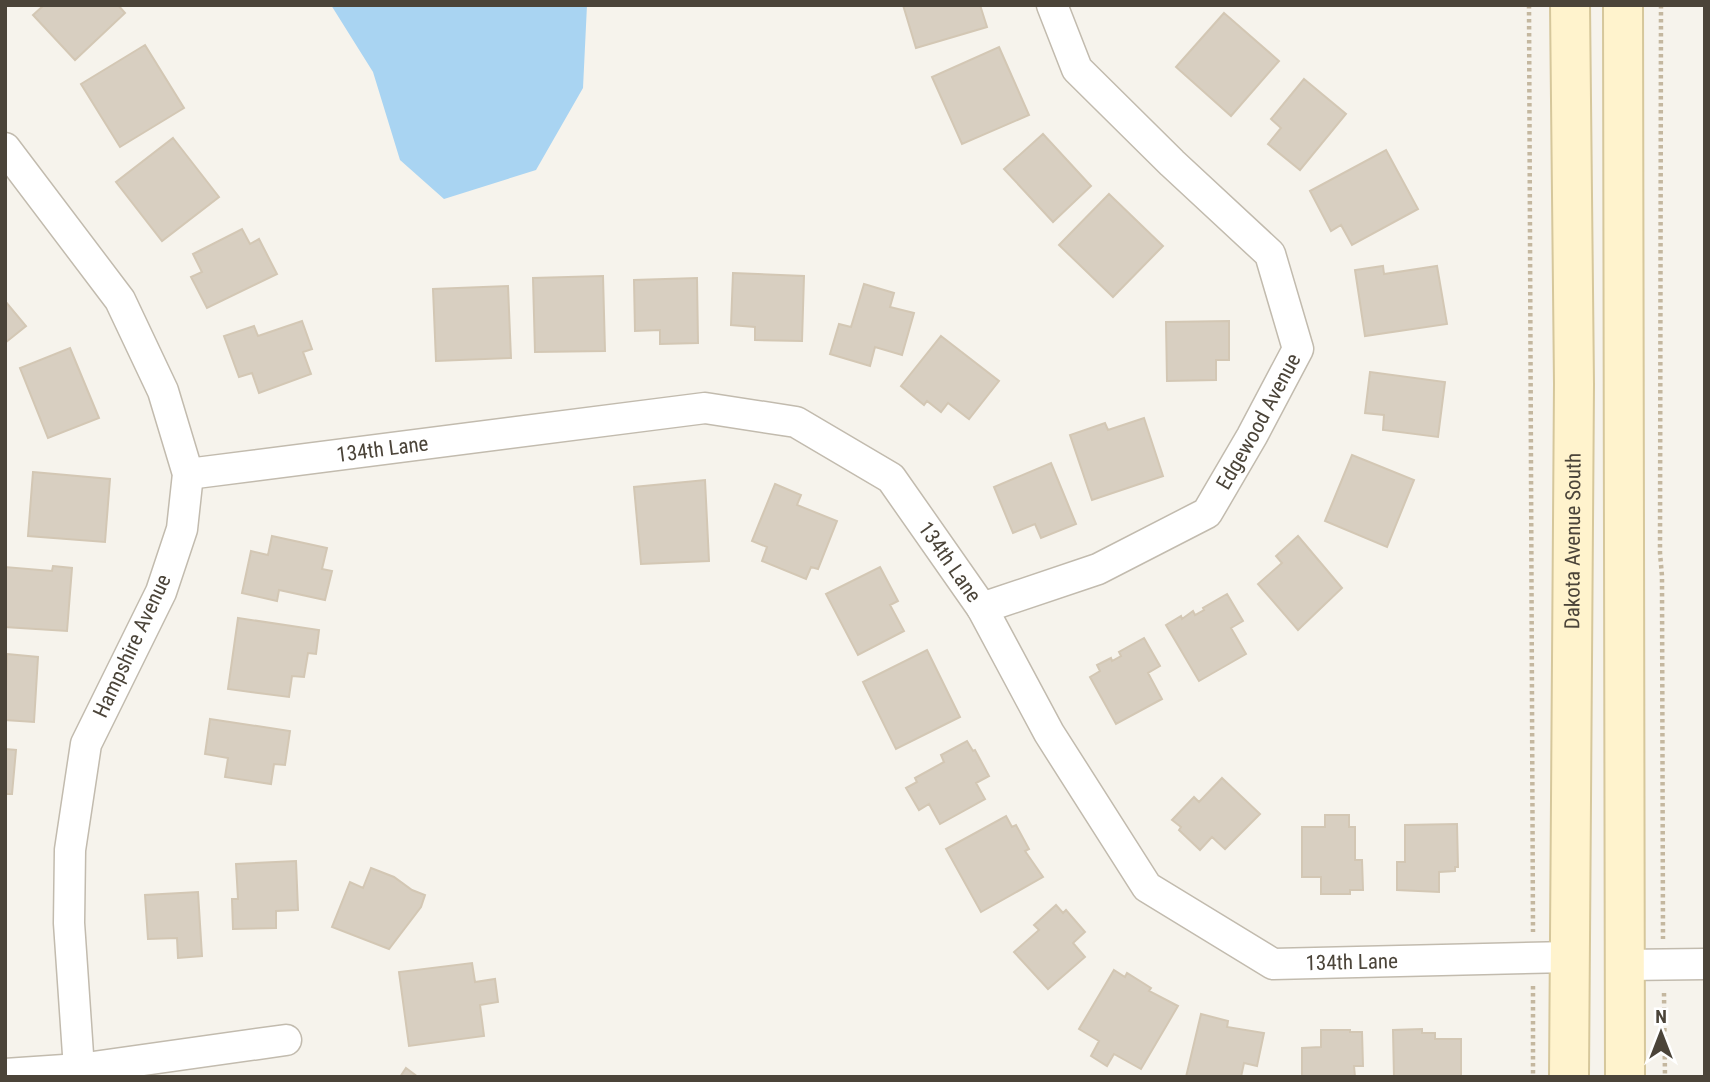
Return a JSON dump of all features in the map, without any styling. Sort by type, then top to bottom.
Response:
[{"type":"main road","name":"Dakota Avenue South","points":[[1569,1077],[1551,958],[1574,384],[1570,5]]},
{"type":"main road","points":[[1623,5],[1625,1077]]},
{"type":"street","name":"Edgewood Avenue","points":[[982,608],[1098,569],[1207,513],[1298,349],[1270,254],[1172,163],[1077,69],[1052,5]]},
{"type":"street","name":"Hampshire Avenue","points":[[5,148],[120,300],[163,391],[188,474],[181,529],[161,592],[86,744],[70,850],[69,923],[79,1069]]},
{"type":"street","name":"134th Lane","points":[[188,474],[705,408],[796,422],[891,478],[982,608],[1049,733],[1147,887],[1273,964],[1551,958]]},
{"type":"street","points":[[1625,965],[1705,964]]},
{"type":"street","points":[[5,1074],[79,1069],[286,1040]]},
{"type":"path","points":[[1529,5],[1551,958],[1533,1077]]},
{"type":"path","points":[[1661,5],[1660,553],[1665,1077]]},
{"type":"water","points":[[331,5],[587,5],[583,88],[536,170],[444,199],[400,160],[373,72]]},
{"type":"building","points":[[44,5],[118,5],[125,13],[75,60],[33,15]]},
{"type":"building","points":[[903,5],[980,5],[987,27],[916,48]]},
{"type":"building","points":[[1224,13],[1279,61],[1231,116],[1176,67]]},
{"type":"building","points":[[145,45],[184,108],[120,147],[81,84]]},
{"type":"building","points":[[999,47],[1029,115],[962,144],[932,77]]},
{"type":"building","points":[[1304,79],[1346,114],[1300,170],[1268,144],[1281,128],[1271,119]]},
{"type":"building","points":[[1043,134],[1091,186],[1053,222],[1004,169]]},
{"type":"building","points":[[173,138],[219,197],[162,241],[116,182]]},
{"type":"building","points":[[1386,150],[1418,209],[1352,245],[1341,225],[1331,231],[1310,191]]},
{"type":"building","points":[[1109,194],[1163,246],[1113,297],[1059,245]]},
{"type":"building","points":[[242,229],[250,244],[259,239],[277,274],[207,308],[191,277],[202,272],[193,254]]},
{"type":"building","points":[[1383,266],[1384,274],[1437,266],[1447,324],[1365,336],[1355,270]]},
{"type":"building","points":[[733,273],[804,276],[802,341],[755,340],[755,327],[731,325]]},
{"type":"building","points":[[603,276],[605,351],[535,352],[533,278]]},
{"type":"building","points":[[697,278],[698,343],[660,344],[660,330],[635,331],[634,280]]},
{"type":"building","points":[[864,284],[894,293],[890,307],[914,313],[902,355],[875,347],[870,366],[830,354],[839,324],[851,327]]},
{"type":"building","points":[[508,286],[511,358],[436,361],[433,289]]},
{"type":"building","points":[[5,301],[26,326],[5,343]]},
{"type":"building","points":[[302,321],[312,349],[303,352],[311,374],[259,393],[252,373],[239,377],[224,336],[254,326],[258,336]]},
{"type":"building","points":[[1229,321],[1229,360],[1216,360],[1216,380],[1167,381],[1166,322]]},
{"type":"building","points":[[941,336],[999,381],[969,419],[948,403],[941,412],[927,401],[924,405],[901,386]]},
{"type":"building","points":[[70,348],[99,418],[48,438],[20,368]]},
{"type":"building","points":[[1370,372],[1445,382],[1438,437],[1383,430],[1384,415],[1365,413]]},
{"type":"building","points":[[1144,418],[1163,476],[1092,500],[1070,435],[1105,423],[1108,430]]},
{"type":"building","points":[[1352,455],[1414,480],[1387,547],[1325,521]]},
{"type":"building","points":[[1051,463],[1076,524],[1041,538],[1035,524],[1013,533],[994,487]]},
{"type":"building","points":[[33,472],[110,479],[105,542],[28,536]]},
{"type":"building","points":[[705,480],[709,561],[641,564],[634,487]]},
{"type":"building","points":[[775,484],[801,495],[797,505],[837,521],[818,569],[811,567],[806,579],[762,561],[767,547],[752,541]]},
{"type":"building","points":[[272,536],[327,548],[322,569],[332,571],[325,600],[279,590],[277,601],[242,593],[251,551],[268,555]]},
{"type":"building","points":[[1298,536],[1342,588],[1298,630],[1258,584],[1282,563],[1276,556]]},
{"type":"building","points":[[53,566],[72,568],[67,631],[5,627],[5,567],[52,571]]},
{"type":"building","points":[[880,567],[898,601],[890,605],[904,631],[858,655],[826,594]]},
{"type":"building","points":[[1227,594],[1243,621],[1231,628],[1246,654],[1199,681],[1166,625],[1193,611],[1195,615]]},
{"type":"building","points":[[238,618],[319,630],[316,654],[308,653],[304,677],[292,676],[289,697],[228,689]]},
{"type":"building","points":[[1144,638],[1160,666],[1148,673],[1162,699],[1116,724],[1090,677],[1100,671],[1097,665],[1121,656],[1119,652]]},
{"type":"building","points":[[927,650],[960,717],[896,749],[863,682]]},
{"type":"building","points":[[7,654],[38,657],[34,722],[5,720]]},
{"type":"building","points":[[210,719],[290,731],[285,765],[274,764],[271,784],[225,777],[228,758],[205,754]]},
{"type":"building","points":[[967,741],[989,776],[976,783],[985,799],[940,824],[929,804],[919,810],[906,788],[917,782],[915,778],[944,762],[941,755]]},
{"type":"building","points":[[5,749],[16,750],[12,794],[5,794]]},
{"type":"building","points":[[1222,778],[1260,814],[1225,849],[1212,837],[1200,850],[1172,820],[1194,797],[1199,802]]},
{"type":"building","points":[[1325,815],[1349,815],[1349,827],[1355,827],[1355,860],[1362,860],[1363,890],[1350,890],[1350,894],[1321,894],[1321,877],[1302,877],[1302,827],[1325,827]]},
{"type":"building","points":[[1006,816],[1012,827],[1016,825],[1029,849],[1025,851],[1043,877],[981,912],[946,849]]},
{"type":"building","points":[[1457,824],[1458,867],[1455,867],[1455,871],[1439,872],[1439,892],[1397,890],[1397,862],[1405,862],[1405,825]]},
{"type":"building","points":[[296,861],[298,910],[276,911],[276,928],[233,929],[232,899],[238,899],[236,864]]},
{"type":"building","points":[[371,868],[394,877],[412,890],[425,895],[421,907],[389,949],[332,927],[350,882],[363,888]]},
{"type":"building","points":[[198,892],[202,956],[178,958],[177,938],[148,939],[145,895]]},
{"type":"building","points":[[1056,905],[1063,913],[1066,910],[1085,932],[1073,943],[1085,957],[1048,989],[1014,952],[1039,930],[1034,925]]},
{"type":"building","points":[[472,963],[475,982],[495,979],[498,1002],[480,1005],[484,1036],[409,1046],[399,972]]},
{"type":"building","points":[[1114,970],[1125,977],[1127,973],[1151,988],[1149,991],[1178,1006],[1141,1069],[1114,1054],[1107,1066],[1091,1056],[1099,1041],[1079,1029]]},
{"type":"building","points":[[1201,1014],[1228,1021],[1227,1027],[1264,1033],[1257,1066],[1244,1063],[1241,1077],[1186,1077]]},
{"type":"building","points":[[1422,1029],[1422,1033],[1435,1033],[1435,1039],[1461,1039],[1461,1077],[1394,1077],[1393,1030]]},
{"type":"building","points":[[1321,1030],[1362,1032],[1363,1066],[1354,1066],[1355,1077],[1302,1077],[1302,1048],[1321,1047]]},
{"type":"building","points":[[406,1068],[418,1077],[400,1077]]}]
